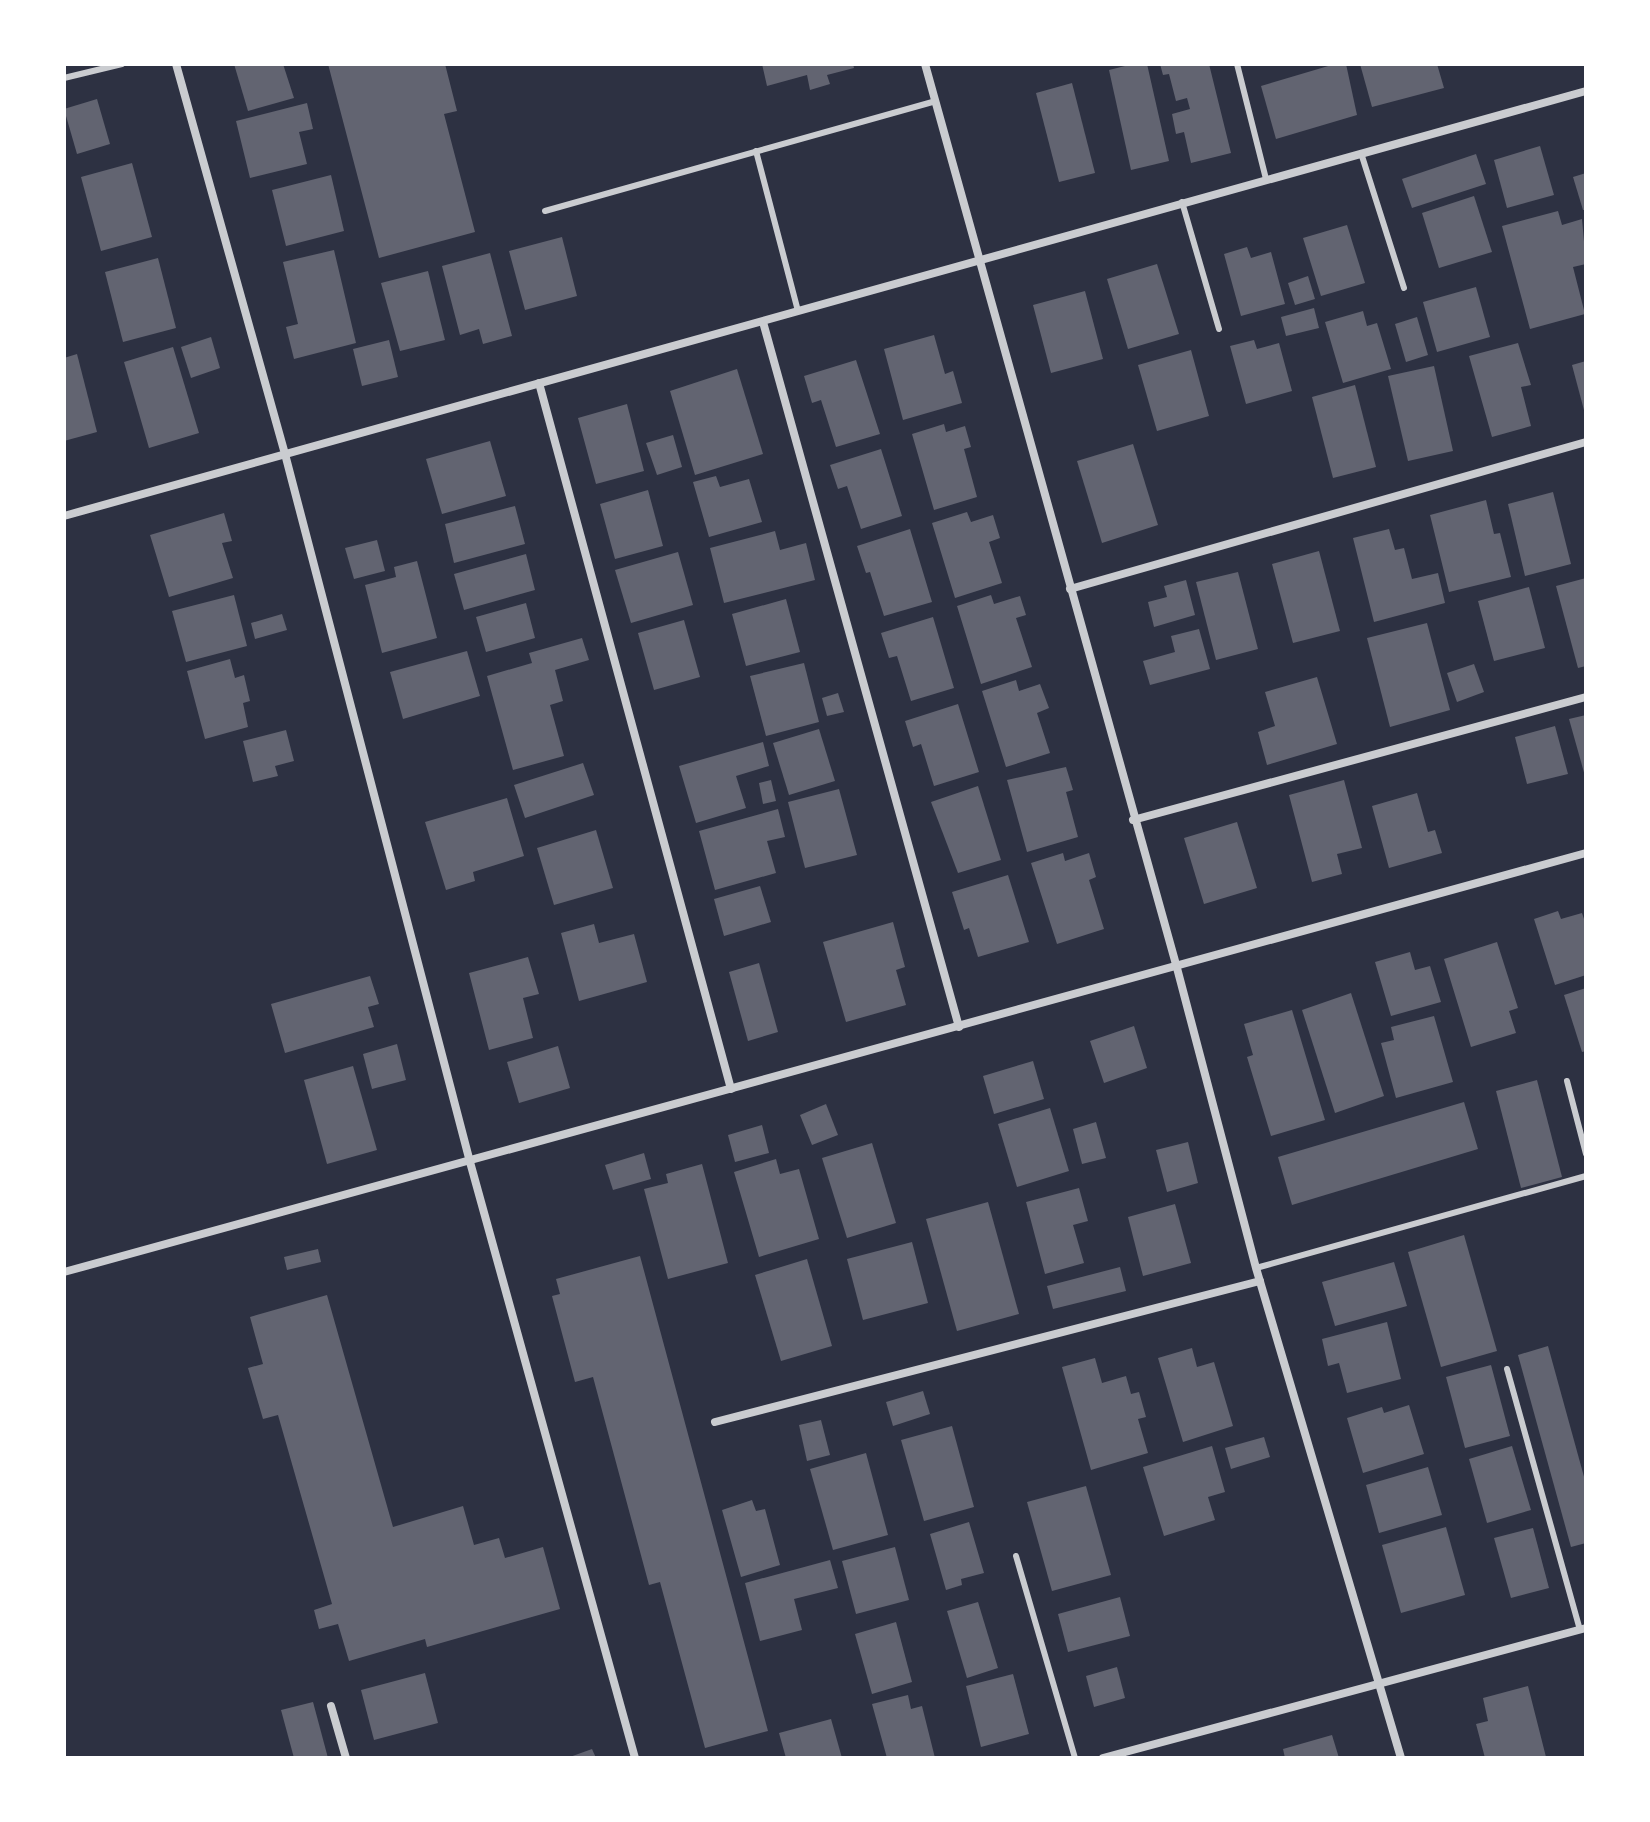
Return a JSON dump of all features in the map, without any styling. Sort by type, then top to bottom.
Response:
[{"type":"street","points":[[176,64],[285,454],[470,1162],[635,1758]]},
{"type":"street","points":[[925,64],[1133,820],[1177,968],[1256,1268],[1401,1758]]},
{"type":"street","points":[[64,516],[763,322],[1182,201],[1586,91]]},
{"type":"street","points":[[763,322],[959,1027]]},
{"type":"street","points":[[539,383],[731,1089]]},
{"type":"street","points":[[1070,589],[1586,442]]},
{"type":"street","points":[[1133,820],[1586,697]]},
{"type":"street","points":[[64,1272],[1586,853]]},
{"type":"street","points":[[715,1422],[1260,1281]]},
{"type":"street","points":[[1103,1758],[1583,1629]]},
{"type":"street","points":[[331,1706],[346,1758]]},
{"type":"lane","points":[[64,78],[122,64]]},
{"type":"lane","points":[[1237,64],[1266,179]]},
{"type":"lane","points":[[545,211],[936,101]]},
{"type":"lane","points":[[756,151],[798,311]]},
{"type":"lane","points":[[1361,153],[1404,288]]},
{"type":"lane","points":[[1182,201],[1219,329]]},
{"type":"lane","points":[[1567,1081],[1586,1154]]},
{"type":"lane","points":[[1256,1268],[1586,1176]]},
{"type":"lane","points":[[1507,1369],[1583,1629]]},
{"type":"lane","points":[[1016,1556],[1075,1758]]},
{"type":"building","points":[[234,64],[283,64],[294,98],[248,111]]},
{"type":"building","points":[[328,64],[445,64],[457,111],[444,114],[475,232],[379,258]]},
{"type":"building","points":[[762,64],[853,64],[854,68],[827,75],[830,84],[810,90],[807,75],[767,86]]},
{"type":"building","points":[[1147,64],[1169,161],[1131,170],[1109,70]]},
{"type":"building","points":[[1160,64],[1209,64],[1231,153],[1191,163],[1184,132],[1176,134],[1172,114],[1190,109],[1187,98],[1176,101],[1169,74],[1163,75]]},
{"type":"building","points":[[1335,64],[1346,64],[1357,115],[1276,139],[1261,86]]},
{"type":"building","points":[[1360,64],[1437,64],[1444,88],[1372,107]]},
{"type":"building","points":[[1072,83],[1095,173],[1059,182],[1036,93]]},
{"type":"building","points":[[97,99],[110,144],[77,154],[64,109]]},
{"type":"building","points":[[307,103],[313,129],[299,132],[307,164],[250,178],[236,121]]},
{"type":"building","points":[[1540,146],[1554,195],[1507,208],[1494,160]]},
{"type":"building","points":[[1476,154],[1486,184],[1412,208],[1402,179]]},
{"type":"building","points":[[132,163],[152,237],[101,251],[81,177]]},
{"type":"building","points":[[1586,173],[1586,210],[1583,210],[1573,177]]},
{"type":"building","points":[[331,175],[344,231],[286,246],[272,190]]},
{"type":"building","points":[[1474,196],[1492,252],[1439,268],[1422,213]]},
{"type":"building","points":[[1558,211],[1562,225],[1582,219],[1586,264],[1573,267],[1585,314],[1530,329],[1502,226]]},
{"type":"building","points":[[1347,225],[1365,283],[1321,296],[1303,238]]},
{"type":"building","points":[[562,237],[577,296],[525,310],[509,251]]},
{"type":"building","points":[[1247,247],[1251,258],[1271,252],[1285,304],[1241,316],[1224,254]]},
{"type":"building","points":[[334,250],[356,343],[294,359],[286,327],[298,324],[283,262]]},
{"type":"building","points":[[490,253],[512,336],[483,344],[479,329],[460,335],[442,266]]},
{"type":"building","points":[[158,258],[176,328],[123,342],[105,272]]},
{"type":"building","points":[[1157,264],[1179,334],[1128,349],[1107,279]]},
{"type":"building","points":[[428,271],[445,340],[400,351],[381,283]]},
{"type":"building","points":[[1308,276],[1315,299],[1295,305],[1288,283]]},
{"type":"building","points":[[1476,287],[1490,337],[1437,352],[1423,302]]},
{"type":"building","points":[[1085,291],[1103,359],[1051,373],[1033,305]]},
{"type":"building","points":[[1314,308],[1319,328],[1286,336],[1281,317]]},
{"type":"building","points":[[1363,311],[1367,326],[1377,323],[1391,369],[1343,383],[1325,322]]},
{"type":"building","points":[[1417,317],[1428,355],[1406,362],[1395,324]]},
{"type":"building","points":[[934,335],[945,374],[953,371],[962,403],[903,420],[884,349]]},
{"type":"building","points":[[211,337],[220,368],[191,378],[181,347]]},
{"type":"building","points":[[389,340],[398,377],[362,386],[353,349]]},
{"type":"building","points":[[1254,340],[1257,349],[1279,343],[1292,391],[1246,404],[1230,346]]},
{"type":"building","points":[[1518,343],[1531,385],[1521,387],[1531,426],[1492,437],[1469,356]]},
{"type":"building","points":[[173,347],[199,433],[149,448],[124,362]]},
{"type":"building","points":[[1191,350],[1209,416],[1157,431],[1138,365]]},
{"type":"building","points":[[77,354],[97,432],[64,441],[64,358]]},
{"type":"building","points":[[856,360],[880,434],[836,447],[821,400],[812,403],[804,376]]},
{"type":"building","points":[[1586,361],[1586,414],[1585,414],[1572,365]]},
{"type":"building","points":[[1434,366],[1453,451],[1408,461],[1388,376]]},
{"type":"building","points":[[737,369],[763,454],[695,475],[670,391]]},
{"type":"building","points":[[1355,385],[1376,467],[1333,478],[1312,397]]},
{"type":"building","points":[[627,404],[644,471],[596,484],[578,418]]},
{"type":"building","points":[[944,424],[946,432],[965,426],[971,447],[964,449],[977,497],[934,510],[912,434]]},
{"type":"building","points":[[673,435],[682,467],[657,475],[646,443]]},
{"type":"building","points":[[490,441],[506,496],[442,514],[426,459]]},
{"type":"building","points":[[1133,444],[1158,525],[1102,543],[1077,461]]},
{"type":"building","points":[[881,449],[902,516],[861,529],[847,486],[838,489],[830,465]]},
{"type":"building","points":[[716,476],[720,487],[749,479],[762,522],[709,537],[693,482]]},
{"type":"building","points":[[648,490],[663,546],[615,559],[600,504]]},
{"type":"building","points":[[1553,492],[1571,564],[1525,576],[1508,504]]},
{"type":"building","points":[[1486,500],[1494,534],[1500,533],[1511,577],[1449,592],[1430,515]]},
{"type":"building","points":[[515,506],[525,544],[454,563],[445,524]]},
{"type":"building","points":[[967,512],[971,522],[993,515],[1000,538],[989,542],[1002,583],[955,598],[932,523]]},
{"type":"building","points":[[224,513],[232,541],[222,543],[233,578],[169,597],[150,535]]},
{"type":"building","points":[[910,529],[932,602],[884,616],[870,572],[866,573],[857,546]]},
{"type":"building","points":[[1389,529],[1395,550],[1404,548],[1412,579],[1438,573],[1445,603],[1374,622],[1353,538]]},
{"type":"building","points":[[775,531],[780,550],[806,543],[815,580],[724,603],[710,548]]},
{"type":"building","points":[[377,540],[385,571],[354,579],[345,548]]},
{"type":"building","points":[[1319,551],[1340,631],[1293,643],[1272,564]]},
{"type":"building","points":[[678,552],[693,605],[631,623],[615,570]]},
{"type":"building","points":[[526,554],[535,590],[464,610],[454,574]]},
{"type":"building","points":[[417,561],[437,638],[382,653],[365,585],[396,577],[394,567]]},
{"type":"building","points":[[1238,572],[1258,649],[1216,660],[1196,582]]},
{"type":"building","points":[[1586,578],[1586,666],[1578,668],[1556,586]]},
{"type":"building","points":[[1186,580],[1195,615],[1154,627],[1148,602],[1167,597],[1164,586]]},
{"type":"building","points":[[1529,587],[1545,648],[1494,661],[1478,601]]},
{"type":"building","points":[[234,595],[247,646],[186,662],[172,611]]},
{"type":"building","points":[[991,595],[994,604],[1020,596],[1026,615],[1016,618],[1032,667],[981,684],[957,606]]},
{"type":"building","points":[[786,599],[800,652],[746,666],[732,614]]},
{"type":"building","points":[[526,603],[535,638],[486,652],[476,617]]},
{"type":"building","points":[[282,614],[287,630],[255,639],[251,623]]},
{"type":"building","points":[[933,617],[954,688],[911,701],[897,656],[889,658],[881,633]]},
{"type":"building","points":[[684,620],[700,677],[654,690],[638,633]]},
{"type":"building","points":[[1427,623],[1450,710],[1390,727],[1367,638]]},
{"type":"building","points":[[1199,629],[1210,669],[1150,685],[1143,661],[1175,652],[1171,636]]},
{"type":"building","points":[[582,638],[589,660],[555,670],[563,701],[550,705],[564,756],[513,770],[487,676],[532,663],[529,653]]},
{"type":"building","points":[[467,651],[480,696],[403,719],[390,672]]},
{"type":"building","points":[[230,659],[235,678],[244,675],[250,701],[243,703],[248,727],[205,739],[187,671]]},
{"type":"building","points":[[804,663],[819,722],[766,736],[750,676]]},
{"type":"building","points":[[1474,664],[1484,692],[1457,702],[1447,673]]},
{"type":"building","points":[[1317,677],[1337,744],[1267,765],[1258,732],[1275,726],[1265,692]]},
{"type":"building","points":[[1016,680],[1019,691],[1040,684],[1049,708],[1037,713],[1050,753],[1006,767],[982,691]]},
{"type":"building","points":[[838,693],[844,712],[827,716],[822,698]]},
{"type":"building","points":[[958,704],[979,772],[934,786],[921,744],[913,747],[905,721]]},
{"type":"building","points":[[1586,715],[1586,776],[1585,776],[1569,719]]},
{"type":"building","points":[[1555,726],[1568,774],[1527,784],[1515,737]]},
{"type":"building","points":[[819,729],[835,781],[789,795],[773,743]]},
{"type":"building","points":[[286,730],[294,761],[275,766],[278,776],[253,782],[243,741]]},
{"type":"building","points":[[763,742],[769,766],[736,776],[746,808],[696,823],[679,766]]},
{"type":"building","points":[[583,763],[594,795],[525,818],[514,785]]},
{"type":"building","points":[[1066,767],[1073,790],[1066,792],[1078,837],[1027,852],[1007,780]]},
{"type":"building","points":[[771,780],[776,801],[763,804],[759,783]]},
{"type":"building","points":[[1344,780],[1362,848],[1337,854],[1342,874],[1312,882],[1289,795]]},
{"type":"building","points":[[978,786],[1001,860],[958,873],[931,802]]},
{"type":"building","points":[[839,789],[857,855],[805,868],[788,802]]},
{"type":"building","points":[[1417,793],[1428,832],[1435,830],[1442,853],[1389,868],[1372,806]]},
{"type":"building","points":[[507,798],[524,856],[473,872],[475,881],[446,890],[425,822]]},
{"type":"building","points":[[778,809],[785,837],[767,841],[776,873],[715,890],[699,831]]},
{"type":"building","points":[[1237,822],[1257,888],[1204,904],[1184,838]]},
{"type":"building","points":[[596,830],[613,888],[554,905],[537,848]]},
{"type":"building","points":[[1063,853],[1065,861],[1089,853],[1096,877],[1089,880],[1104,929],[1057,944],[1031,863]]},
{"type":"building","points":[[1008,875],[1029,942],[978,957],[969,928],[964,930],[952,892]]},
{"type":"building","points":[[760,886],[771,922],[724,936],[714,899]]},
{"type":"building","points":[[1558,911],[1561,919],[1582,913],[1586,925],[1586,975],[1555,985],[1534,919]]},
{"type":"building","points":[[893,922],[905,967],[896,970],[906,1005],[846,1022],[823,942]]},
{"type":"building","points":[[594,924],[599,943],[634,934],[647,982],[579,1001],[561,933]]},
{"type":"building","points":[[1497,942],[1518,1008],[1509,1011],[1516,1033],[1471,1047],[1444,959]]},
{"type":"building","points":[[1410,952],[1415,970],[1430,966],[1441,1002],[1391,1016],[1375,962]]},
{"type":"building","points":[[528,957],[539,994],[523,998],[533,1038],[489,1050],[469,973]]},
{"type":"building","points":[[759,963],[778,1032],[748,1041],[729,972]]},
{"type":"building","points":[[370,976],[379,1004],[368,1007],[374,1027],[285,1053],[271,1004]]},
{"type":"building","points":[[1586,988],[1586,1051],[1582,1052],[1564,995]]},
{"type":"building","points":[[1351,993],[1384,1096],[1335,1113],[1302,1010]]},
{"type":"building","points":[[1292,1010],[1325,1120],[1271,1136],[1247,1057],[1253,1055],[1244,1024]]},
{"type":"building","points":[[1434,1016],[1453,1082],[1396,1098],[1381,1043],[1394,1040],[1391,1027]]},
{"type":"building","points":[[1134,1026],[1147,1068],[1104,1083],[1090,1041]]},
{"type":"building","points":[[397,1044],[406,1080],[372,1089],[363,1054]]},
{"type":"building","points":[[558,1046],[570,1088],[519,1103],[507,1062]]},
{"type":"building","points":[[1033,1061],[1044,1099],[994,1114],[983,1076]]},
{"type":"building","points":[[353,1066],[377,1150],[327,1164],[304,1080]]},
{"type":"building","points":[[1537,1080],[1562,1177],[1521,1188],[1496,1091]]},
{"type":"building","points":[[1464,1102],[1478,1149],[1292,1205],[1278,1157]]},
{"type":"building","points":[[826,1104],[838,1135],[812,1145],[800,1115]]},
{"type":"building","points":[[1050,1108],[1069,1171],[1017,1187],[998,1124]]},
{"type":"building","points":[[1096,1122],[1106,1158],[1082,1164],[1073,1129]]},
{"type":"building","points":[[762,1125],[769,1153],[735,1162],[728,1135]]},
{"type":"building","points":[[1188,1142],[1198,1183],[1167,1192],[1156,1150]]},
{"type":"building","points":[[872,1143],[896,1223],[847,1238],[822,1158]]},
{"type":"building","points":[[644,1153],[651,1179],[613,1190],[605,1165]]},
{"type":"building","points":[[776,1159],[780,1174],[799,1169],[819,1239],[759,1257],[734,1172]]},
{"type":"building","points":[[702,1164],[728,1263],[668,1279],[644,1189],[668,1183],[666,1174]]},
{"type":"building","points":[[1079,1188],[1088,1221],[1073,1225],[1084,1263],[1045,1274],[1026,1202]]},
{"type":"building","points":[[988,1202],[1019,1314],[957,1331],[926,1219]]},
{"type":"building","points":[[1175,1204],[1191,1263],[1143,1276],[1128,1217]]},
{"type":"building","points":[[1464,1235],[1497,1351],[1441,1367],[1408,1252]]},
{"type":"building","points":[[912,1242],[928,1303],[863,1320],[847,1259]]},
{"type":"building","points":[[318,1249],[321,1262],[287,1270],[284,1257]]},
{"type":"building","points":[[640,1256],[768,1731],[705,1748],[660,1582],[649,1585],[593,1377],[575,1382],[552,1296],[560,1294],[556,1279]]},
{"type":"building","points":[[807,1259],[832,1346],[781,1361],[755,1275]]},
{"type":"building","points":[[1394,1262],[1407,1306],[1335,1326],[1322,1282]]},
{"type":"building","points":[[1120,1267],[1126,1291],[1053,1309],[1047,1286]]},
{"type":"building","points":[[327,1295],[393,1527],[463,1506],[474,1545],[499,1538],[505,1558],[543,1547],[560,1609],[427,1647],[425,1639],[349,1661],[338,1624],[319,1629],[314,1610],[332,1604],[278,1415],[263,1419],[248,1368],[263,1364],[250,1317]]},
{"type":"building","points":[[1387,1322],[1401,1379],[1347,1393],[1339,1363],[1328,1366],[1322,1339]]},
{"type":"building","points":[[1548,1346],[1586,1484],[1586,1543],[1571,1547],[1518,1355]]},
{"type":"building","points":[[1192,1348],[1197,1367],[1214,1362],[1233,1426],[1183,1442],[1158,1358]]},
{"type":"building","points":[[1095,1358],[1102,1383],[1126,1376],[1131,1394],[1139,1392],[1146,1417],[1138,1419],[1148,1453],[1091,1470],[1062,1367]]},
{"type":"building","points":[[1491,1365],[1510,1436],[1465,1448],[1446,1377]]},
{"type":"building","points":[[923,1391],[930,1414],[893,1426],[886,1402]]},
{"type":"building","points":[[1409,1405],[1424,1454],[1363,1473],[1347,1418],[1382,1407],[1384,1413]]},
{"type":"building","points":[[821,1420],[830,1455],[807,1461],[799,1425]]},
{"type":"building","points":[[952,1426],[974,1507],[924,1521],[901,1440]]},
{"type":"building","points":[[1264,1437],[1270,1457],[1231,1469],[1225,1448]]},
{"type":"building","points":[[1212,1446],[1225,1492],[1208,1497],[1215,1520],[1164,1536],[1143,1467]]},
{"type":"building","points":[[1512,1446],[1531,1510],[1487,1523],[1469,1459]]},
{"type":"building","points":[[866,1453],[888,1535],[833,1550],[810,1469]]},
{"type":"building","points":[[1428,1467],[1442,1515],[1379,1533],[1366,1485]]},
{"type":"building","points":[[1086,1486],[1111,1575],[1052,1591],[1027,1502]]},
{"type":"building","points":[[752,1500],[756,1511],[765,1509],[780,1565],[741,1577],[722,1510]]},
{"type":"building","points":[[969,1522],[984,1573],[961,1579],[962,1585],[946,1590],[930,1534]]},
{"type":"building","points":[[1446,1527],[1465,1595],[1401,1613],[1382,1545]]},
{"type":"building","points":[[1533,1528],[1549,1588],[1511,1598],[1494,1538]]},
{"type":"building","points":[[895,1547],[909,1600],[856,1614],[842,1561]]},
{"type":"building","points":[[830,1560],[838,1588],[794,1599],[802,1630],[760,1641],[745,1583]]},
{"type":"building","points":[[1120,1597],[1130,1636],[1068,1652],[1058,1614]]},
{"type":"building","points":[[978,1602],[998,1668],[967,1678],[947,1611]]},
{"type":"building","points":[[896,1622],[912,1682],[872,1694],[855,1634]]},
{"type":"building","points":[[1117,1667],[1125,1698],[1094,1707],[1086,1676]]},
{"type":"building","points":[[425,1673],[438,1723],[374,1740],[361,1690]]},
{"type":"building","points":[[1013,1674],[1029,1734],[981,1747],[966,1686]]},
{"type":"building","points":[[1528,1686],[1546,1757],[1485,1758],[1476,1724],[1488,1721],[1483,1698]]},
{"type":"building","points":[[908,1695],[911,1709],[922,1706],[935,1758],[887,1758],[872,1704]]},
{"type":"building","points":[[313,1702],[328,1758],[294,1758],[281,1710]]},
{"type":"building","points":[[831,1719],[842,1758],[786,1758],[779,1733]]},
{"type":"building","points":[[1332,1735],[1339,1758],[1285,1758],[1283,1749]]},
{"type":"building","points":[[592,1749],[596,1758],[567,1758]]}]
